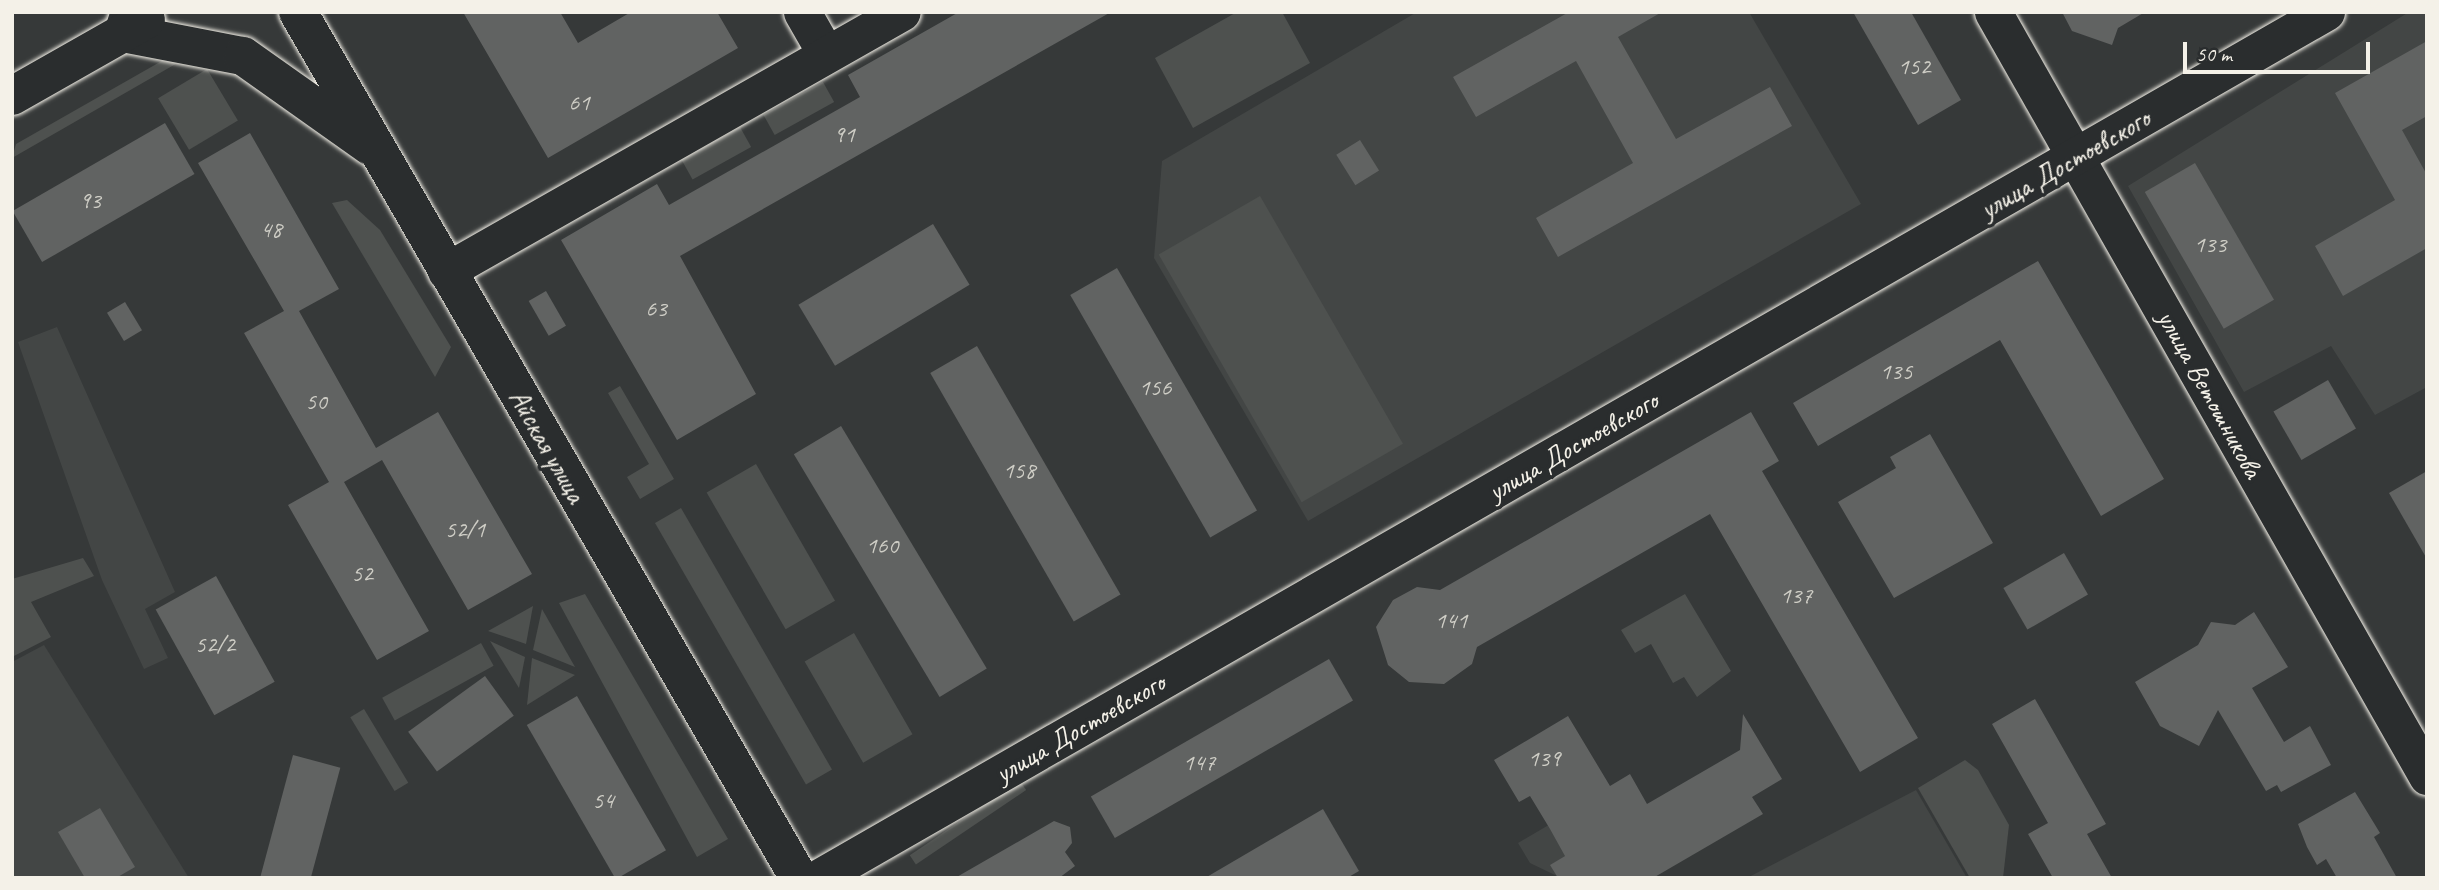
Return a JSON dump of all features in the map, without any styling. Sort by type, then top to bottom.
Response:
[{"type":"main road","points":[[12,96],[127,23],[160,12]]},
{"type":"main road","name":"Айская улица","points":[[298,12],[388,160],[446,271],[799,878]]},
{"type":"main road","points":[[127,23],[243,56],[388,160]]},
{"type":"street","points":[[802,12],[826,54]]},
{"type":"street","points":[[446,271],[902,12]]},
{"type":"street","name":"улица Ветошникова","points":[[1993,12],[2427,776]]},
{"type":"street","name":"улица Достоевского","points":[[818,878],[2077,158],[2326,12]]},
{"type":"shaded area","points":[[1237,12],[1282,12],[1310,63],[1193,128],[1155,58]]},
{"type":"shaded area","points":[[1417,12],[1749,12],[1861,204],[1308,521],[1154,258],[1162,161]]},
{"type":"shaded area","points":[[2409,12],[2427,12],[2427,387],[2375,415],[2331,346],[2244,392],[2128,186]]},
{"type":"shaded area","points":[[174,54],[193,54],[12,158],[16,144]]},
{"type":"shaded area","points":[[207,69],[238,120],[189,150],[158,98]]},
{"type":"shaded area","points":[[823,82],[834,102],[775,135],[764,115]]},
{"type":"shaded area","points":[[740,127],[751,147],[693,180],[681,159]]},
{"type":"shaded area","points":[[1260,196],[1403,444],[1302,502],[1159,254]]},
{"type":"shaded area","points":[[347,200],[380,230],[451,347],[435,377],[332,203]]},
{"type":"shaded area","points":[[57,327],[175,592],[145,609],[168,658],[144,669],[102,580],[18,342]]},
{"type":"shaded area","points":[[620,386],[674,479],[640,499],[627,477],[649,464],[608,393]]},
{"type":"shaded area","points":[[756,464],[835,601],[786,629],[707,492]]},
{"type":"shaded area","points":[[681,508],[832,770],[806,785],[655,523]]},
{"type":"shaded area","points":[[83,558],[94,576],[31,602],[51,637],[12,657],[12,579]]},
{"type":"shaded area","points":[[585,594],[728,839],[697,857],[559,603]]},
{"type":"shaded area","points":[[1685,594],[1731,671],[1697,697],[1684,677],[1673,683],[1651,644],[1635,653],[1621,630]]},
{"type":"shaded area","points":[[533,606],[526,644],[488,631]]},
{"type":"shaded area","points":[[542,609],[575,667],[533,650]]},
{"type":"shaded area","points":[[854,633],[912,734],[863,763],[805,662]]},
{"type":"shaded area","points":[[490,641],[525,657],[519,688]]},
{"type":"shaded area","points":[[481,643],[494,666],[395,721],[382,698]]},
{"type":"shaded area","points":[[44,645],[189,878],[12,878],[12,662]]},
{"type":"shaded area","points":[[532,658],[575,675],[527,705]]},
{"type":"shaded area","points":[[364,709],[408,783],[395,791],[350,717]]},
{"type":"shaded area","points":[[1965,760],[1978,770],[2009,825],[2003,878],[1970,878],[1918,788]]},
{"type":"shaded area","points":[[1020,781],[1026,790],[916,864],[910,855]]},
{"type":"shaded area","points":[[1916,790],[1967,878],[1747,878]]},
{"type":"shaded area","points":[[1564,816],[1581,846],[1551,865],[1557,876],[1530,863],[1518,843]]},
{"type":"building","points":[[463,12],[560,12],[578,43],[631,12],[717,12],[738,48],[548,158]]},
{"type":"building","points":[[959,12],[1111,12],[680,256],[756,394],[677,440],[561,240],[657,184],[669,205],[860,97],[848,75]]},
{"type":"building","points":[[1569,12],[1662,12],[1618,37],[1676,139],[1770,87],[1792,126],[1558,257],[1536,218],[1633,163],[1576,61],[1476,117],[1453,77]]},
{"type":"building","points":[[1853,12],[1911,12],[1961,100],[1918,125]]},
{"type":"building","points":[[2062,12],[2145,12],[2118,28],[2112,45],[2072,31]]},
{"type":"building","points":[[2427,41],[2427,116],[2402,130],[2427,175],[2427,248],[2343,296],[2315,246],[2395,200],[2335,93]]},
{"type":"building","points":[[165,123],[194,174],[42,262],[13,211]]},
{"type":"building","points":[[250,133],[339,289],[299,311],[376,448],[438,412],[532,574],[468,610],[382,460],[344,482],[429,631],[377,660],[288,505],[329,482],[244,333],[284,311],[198,163]]},
{"type":"building","points":[[1360,140],[1379,171],[1355,185],[1336,155]]},
{"type":"building","points":[[2195,163],[2274,300],[2224,329],[2145,192]]},
{"type":"building","points":[[933,224],[970,285],[835,366],[798,305]]},
{"type":"building","points":[[2038,261],[2164,479],[2101,516],[2000,340],[1818,446],[1793,403]]},
{"type":"building","points":[[1117,268],[1257,510],[1210,537],[1070,295]]},
{"type":"building","points":[[546,291],[566,326],[549,336],[529,301]]},
{"type":"building","points":[[125,302],[142,330],[124,341],[107,313]]},
{"type":"building","points":[[977,346],[1120,595],[1074,622],[930,373]]},
{"type":"building","points":[[2328,380],[2356,428],[2301,460],[2273,412]]},
{"type":"building","points":[[1751,412],[1779,461],[1762,471],[1918,738],[1860,772],[1710,514],[1477,647],[1472,664],[1444,684],[1409,682],[1388,665],[1376,627],[1393,600],[1417,587],[1440,590]]},
{"type":"building","points":[[841,426],[987,669],[940,697],[794,454]]},
{"type":"building","points":[[1930,434],[1993,543],[1894,598],[1838,502],[1896,468],[1890,457]]},
{"type":"building","points":[[2427,471],[2427,559],[2389,493]]},
{"type":"building","points":[[2064,553],[2088,595],[2027,630],[2003,588]]},
{"type":"building","points":[[216,576],[275,682],[214,715],[156,609]]},
{"type":"building","points":[[2254,612],[2288,667],[2252,688],[2284,742],[2310,726],[2331,765],[2281,792],[2277,785],[2266,791],[2218,710],[2199,746],[2160,726],[2135,682],[2198,645],[2211,622],[2235,625]]},
{"type":"building","points":[[1329,659],[1353,701],[1115,838],[1091,796]]},
{"type":"building","points":[[485,676],[514,716],[437,771],[408,732]]},
{"type":"building","points":[[577,696],[666,850],[615,878],[527,725]]},
{"type":"building","points":[[2035,699],[2106,824],[2087,834],[2112,878],[2053,878],[2028,834],[2048,823],[1992,724]]},
{"type":"building","points":[[1743,714],[1782,779],[1752,797],[1763,814],[1653,878],[1558,878],[1550,865],[1565,856],[1530,796],[1519,802],[1494,760],[1568,716],[1610,786],[1630,774],[1647,804],[1740,750]]},
{"type":"building","points":[[293,755],[340,768],[311,878],[260,878]]},
{"type":"building","points":[[2355,792],[2380,833],[2374,837],[2397,878],[2337,878],[2326,859],[2317,865],[2307,847],[2298,824]]},
{"type":"building","points":[[100,808],[135,867],[116,878],[85,878],[58,832]]},
{"type":"building","points":[[1323,809],[1359,871],[1347,878],[1205,878]]},
{"type":"building","points":[[1054,821],[1070,827],[1072,843],[1065,852],[1075,866],[1059,878],[955,878]]}]
